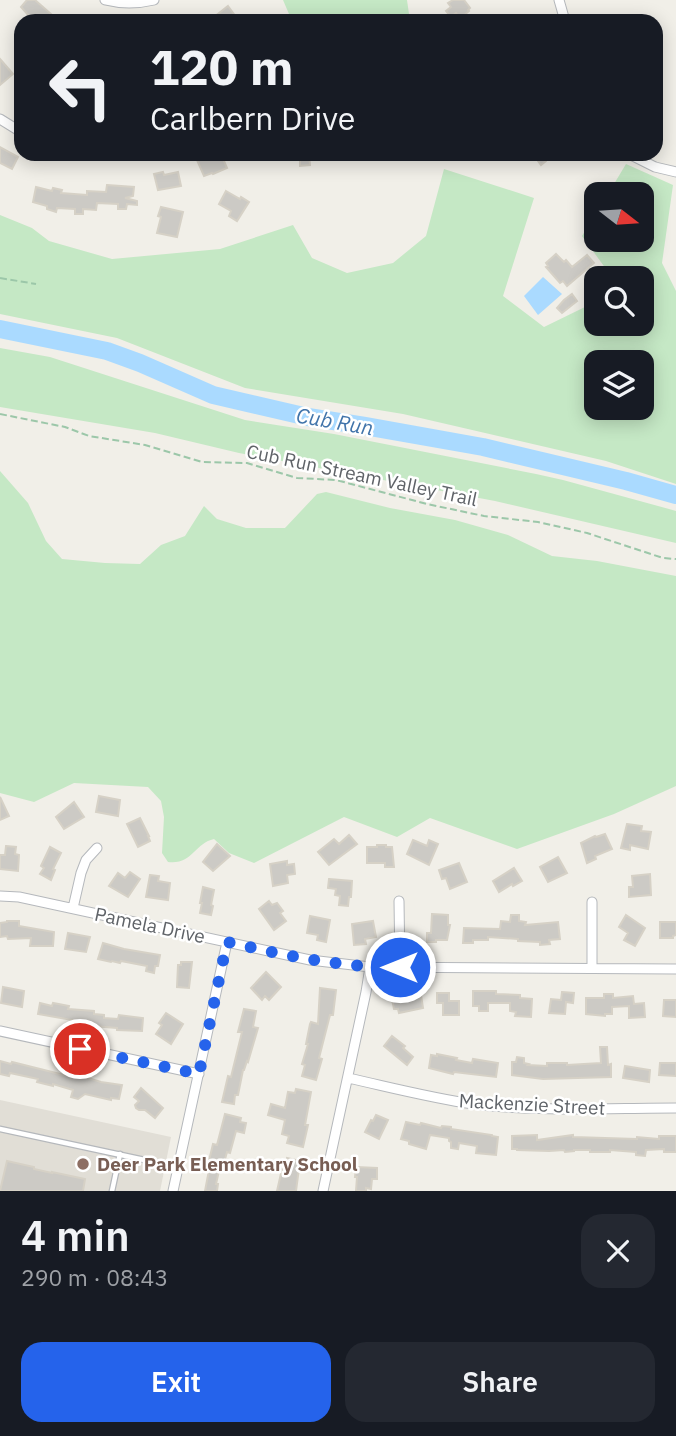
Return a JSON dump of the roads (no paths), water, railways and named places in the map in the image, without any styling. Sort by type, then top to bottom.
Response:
[{"type":"street","points":[[105,0],[123,3],[154,0]]},
{"type":"street","points":[[643,161],[676,172]]},
{"type":"street","points":[[73,908],[86,860],[97,848]]},
{"type":"street","name":"Pamela Drive","points":[[0,895],[73,908],[310,960],[370,967],[676,969]]},
{"type":"street","points":[[399,901],[400,967]]},
{"type":"street","points":[[592,902],[592,968]]},
{"type":"street","points":[[173,1191],[227,942]]},
{"type":"street","points":[[323,1191],[370,967]]},
{"type":"street","points":[[0,1031],[199,1074]]},
{"type":"street","name":"Mackenzie Street","points":[[348,1078],[450,1100],[487,1105],[676,1108]]},
{"type":"lane","points":[[0,1129],[178,1167]]},
{"type":"lane","points":[[112,1191],[120,1154]]},
{"type":"water","points":[[543,277],[562,294],[538,315],[524,296]]},
{"type":"waterway","name":"Cub Run","points":[[0,329],[107,351],[213,395],[308,417],[483,447],[676,495]]},
{"type":"place","name":"Deer Park Elementary School","points":[[83,1164]]}]
